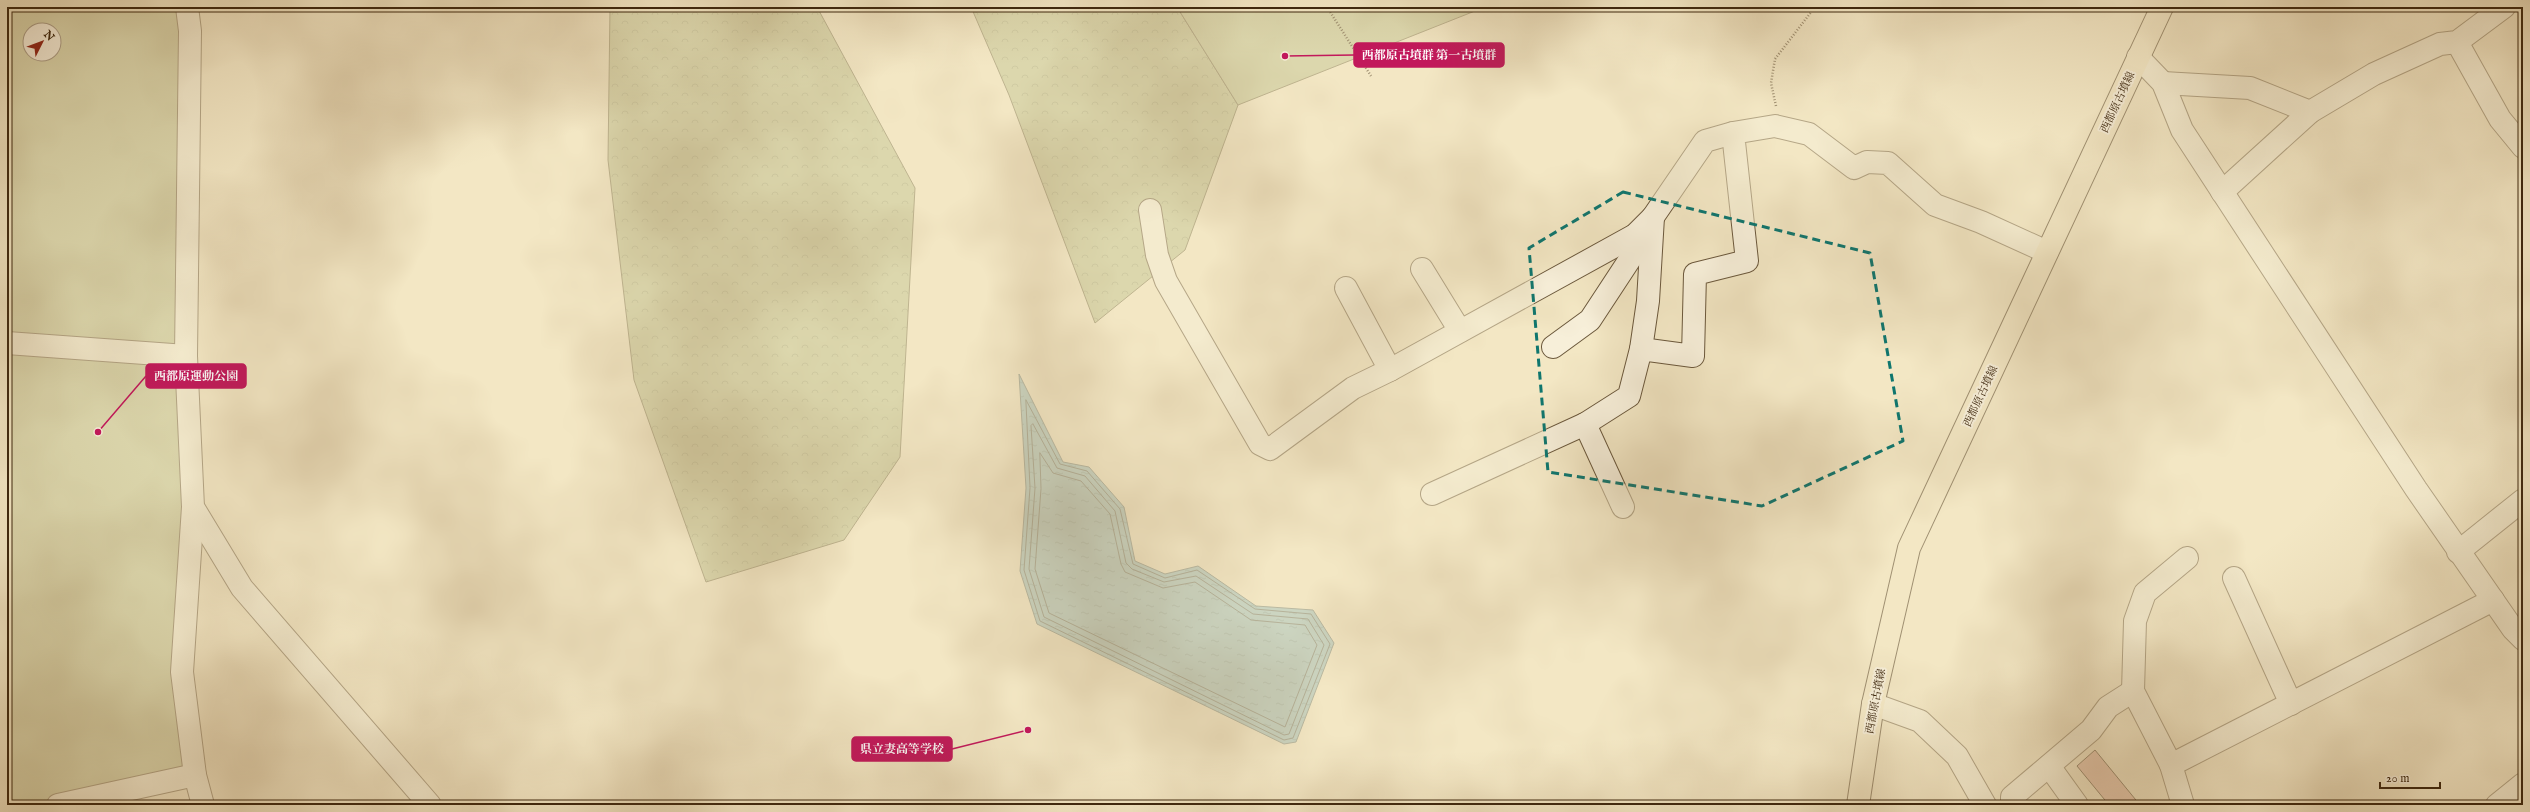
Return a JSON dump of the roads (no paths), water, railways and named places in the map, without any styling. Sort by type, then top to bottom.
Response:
[{"type":"main road","name":"西都原古墳線","points":[[1858,805],[1873,704],[1909,548],[2162,7]]},
{"type":"street","points":[[187,7],[190,31],[186,356],[193,507],[182,672],[195,775],[203,805]]},
{"type":"street","points":[[2222,192],[2310,112],[2374,74],[2440,44],[2457,42],[2504,7]]},
{"type":"street","points":[[2457,42],[2500,119],[2523,147]]},
{"type":"street","points":[[2138,57],[2163,83],[2182,130],[2458,552],[2513,629],[2523,638]]},
{"type":"street","points":[[2163,83],[2250,88],[2310,112]]},
{"type":"street","points":[[1150,210],[1157,255],[1166,281],[1260,444],[1270,449],[1353,388],[1390,370],[1635,235],[1653,217],[1705,141],[1733,133],[1775,126],[1809,134],[1854,168],[1867,162],[1888,163],[1935,205],[1981,222],[2047,252]]},
{"type":"street","points":[[1641,349],[1693,356],[1695,274],[1747,261],[1733,133]]},
{"type":"street","points":[[1432,494],[1585,424],[1629,396],[1641,349],[1648,301],[1653,217]]},
{"type":"street","points":[[1553,347],[1590,320],[1636,250],[1635,235]]},
{"type":"street","points":[[1422,268],[1460,331]]},
{"type":"street","points":[[1346,288],[1390,370]]},
{"type":"street","points":[[7,342],[186,356]]},
{"type":"street","points":[[1585,424],[1623,507]]},
{"type":"street","points":[[2458,552],[2523,500]]},
{"type":"street","points":[[193,507],[242,588],[430,805]]},
{"type":"street","points":[[2183,805],[2171,766],[2133,691],[2135,621],[2145,593],[2187,558]]},
{"type":"street","points":[[2234,578],[2291,704]]},
{"type":"street","points":[[2171,766],[2493,600]]},
{"type":"street","points":[[2012,805],[2012,798],[2091,730],[2108,707],[2133,691]]},
{"type":"street","points":[[1873,704],[1920,721],[1957,756],[1985,805]]},
{"type":"street","points":[[2049,766],[2077,805]]},
{"type":"street","points":[[58,805],[195,775]]},
{"type":"street","points":[[2497,805],[2523,784]]},
{"type":"water","points":[[1019,374],[1063,462],[1089,467],[1124,507],[1135,561],[1165,574],[1198,566],[1256,606],[1313,610],[1334,643],[1296,742],[1284,744],[1037,624],[1020,571],[1026,488]]},
{"type":"place","name":"西都原古墳群 第一古墳群","points":[[1285,56]]},
{"type":"place","name":"西都原運動公園","points":[[98,432]]},
{"type":"place","name":"県立妻高等学校","points":[[1028,730]]}]
